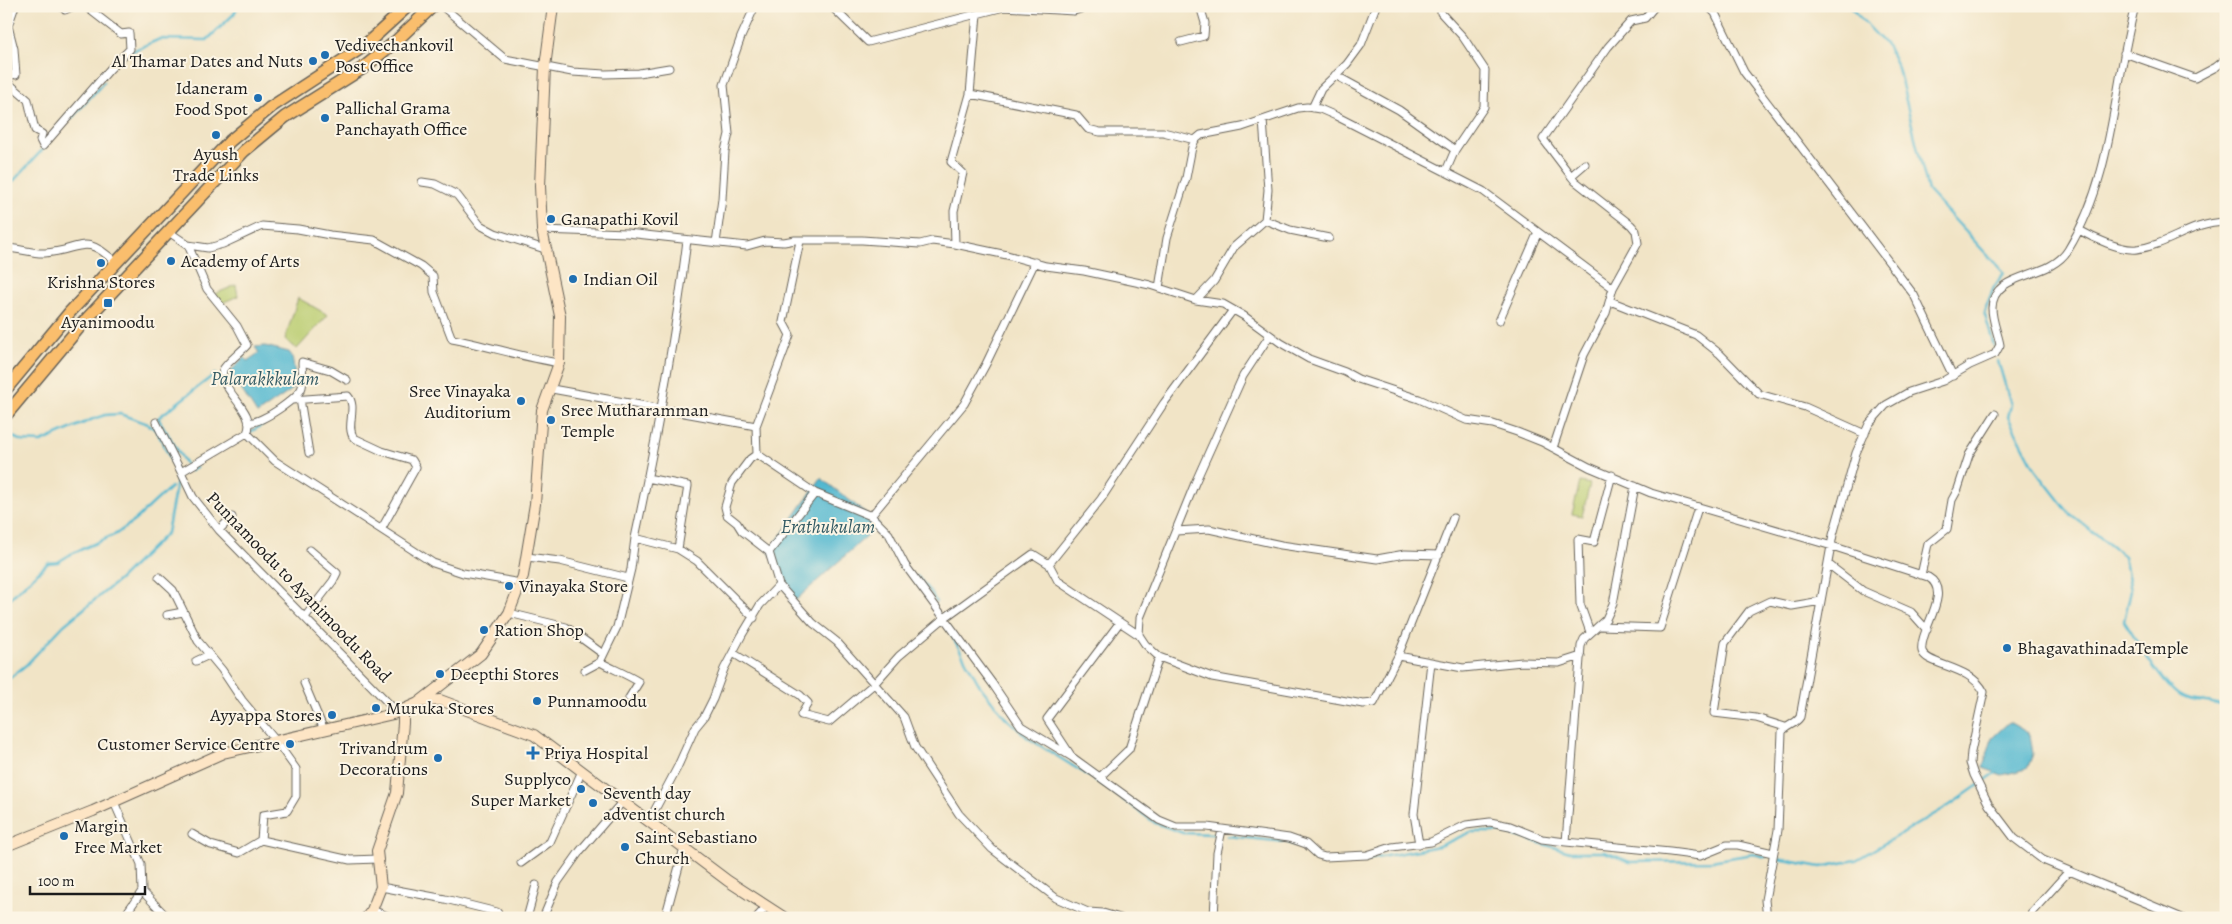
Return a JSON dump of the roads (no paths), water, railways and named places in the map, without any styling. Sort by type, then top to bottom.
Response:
[{"type":"main road","points":[[6,389],[57,326],[230,141],[271,107],[363,47],[408,6]]},
{"type":"main road","points":[[6,415],[76,331],[238,158],[263,134],[285,117],[363,68],[395,42],[433,6]]},
{"type":"main road","points":[[6,846],[114,802],[223,753],[400,711],[418,702],[481,654],[509,613],[521,582],[527,556],[535,504],[542,410],[552,389],[559,362],[560,316],[548,250],[542,230],[540,186],[545,67],[553,6]]},
{"type":"main road","points":[[418,702],[440,700],[534,735],[684,848],[785,918]]},
{"type":"main road","points":[[369,914],[381,886],[377,851],[396,793],[404,723],[400,711]]},
{"type":"street","points":[[15,6],[8,26],[14,49],[16,75],[12,74],[6,80],[28,100],[35,130],[42,134],[40,140],[44,146],[130,49],[129,33],[121,34],[85,6]]},
{"type":"street","points":[[62,6],[65,10],[74,6]]},
{"type":"street","points":[[442,6],[505,59],[572,72],[605,74],[639,73],[669,68]]},
{"type":"street","points":[[716,243],[722,199],[725,151],[730,134],[724,85],[741,37],[756,6]]},
{"type":"street","points":[[831,6],[868,42],[1004,8],[1074,9],[1090,6]]},
{"type":"street","points":[[1181,42],[1204,36],[1205,23],[1200,6]]},
{"type":"street","points":[[1312,108],[1321,89],[1347,64],[1361,45],[1376,6]]},
{"type":"street","points":[[1441,6],[1441,13],[1463,37],[1486,70],[1484,107],[1456,150],[1446,171]]},
{"type":"street","points":[[1553,448],[1584,355],[1606,313],[1613,288],[1638,243],[1636,231],[1575,181],[1543,139],[1608,47],[1631,21],[1645,18],[1655,6]]},
{"type":"street","points":[[1708,6],[1715,12],[1744,72],[1914,296],[1953,376]]},
{"type":"street","points":[[1767,918],[1765,900],[1778,830],[1782,732],[1785,728],[1796,723],[1800,717],[1828,564],[1856,453],[1869,424],[1886,405],[1909,392],[1953,376],[1970,364],[1995,354],[2000,345],[1992,309],[1993,301],[2002,286],[2023,276],[2048,269],[2062,259],[2092,205],[2120,84],[2124,53],[2135,6]]},
{"type":"street","points":[[955,244],[954,211],[963,173],[951,162],[970,94],[977,14]]},
{"type":"street","points":[[2124,53],[2195,78],[2216,68],[2226,58]]},
{"type":"street","points":[[1334,75],[1399,110],[1456,150]]},
{"type":"street","points":[[970,94],[1076,115],[1088,129],[1100,132],[1163,132],[1195,140]]},
{"type":"street","points":[[1159,288],[1167,238],[1186,178],[1195,140],[1201,135],[1242,127],[1298,108],[1312,108],[1336,116],[1483,191],[1613,288]]},
{"type":"street","points":[[1196,300],[1214,281],[1234,247],[1265,220],[1268,190],[1263,120]]},
{"type":"street","points":[[1570,176],[1586,164]]},
{"type":"street","points":[[422,182],[435,184],[457,195],[480,225],[495,233],[548,250]]},
{"type":"street","points":[[1265,220],[1290,230],[1329,238]]},
{"type":"street","points":[[2079,230],[2100,242],[2136,250],[2209,223],[2226,222]]},
{"type":"street","points":[[169,232],[188,245],[208,248],[223,244],[262,226],[374,240],[421,266],[433,276],[434,292],[452,338],[500,348],[530,358],[559,362]]},
{"type":"street","points":[[542,230],[581,233],[596,231],[746,246],[765,242],[800,240],[862,240],[920,244],[932,241],[955,244],[1069,270],[1105,275],[1159,288],[1196,300],[1222,304],[1309,359],[1358,379],[1419,399],[1466,420],[1493,424],[1517,432],[1553,448],[1578,462],[1635,486],[1698,508],[1832,546],[1932,579],[1937,587],[1935,608],[1925,628],[1922,645],[1926,658],[1972,677],[1984,692],[1970,763],[1989,805],[2014,838],[2044,860],[2182,918]]},
{"type":"street","points":[[1499,321],[1538,232]]},
{"type":"street","points":[[585,670],[600,662],[618,627],[661,408],[682,285],[687,240]]},
{"type":"street","points":[[757,454],[756,426],[790,335],[783,322],[800,240]]},
{"type":"street","points":[[6,248],[43,254],[82,245],[101,248],[116,263]]},
{"type":"street","points":[[188,245],[207,289],[238,326],[247,343],[247,346],[238,356],[226,366],[223,376],[250,422],[249,435],[275,461],[382,528],[433,563],[463,573],[521,582]]},
{"type":"street","points":[[871,516],[964,404],[986,364],[1035,262]]},
{"type":"street","points":[[1610,301],[1696,335],[1720,354],[1759,394],[1804,407],[1865,434]]},
{"type":"street","points":[[1049,564],[1100,499],[1164,404],[1233,310]]},
{"type":"street","points":[[1139,634],[1140,618],[1195,483],[1243,376],[1270,335]]},
{"type":"street","points":[[309,453],[296,399],[302,388],[305,367],[330,370],[347,380]]},
{"type":"street","points":[[552,389],[756,426]]},
{"type":"street","points":[[250,422],[258,422],[296,399],[350,397],[350,431],[354,438],[406,458],[416,464],[382,528]]},
{"type":"street","points":[[1921,575],[1928,544],[1947,529],[1952,500],[1958,489],[1969,455],[1995,414]]},
{"type":"street","name":"Punnamoodu to Ayanimoodu Road","points":[[156,422],[193,498],[219,530],[400,711]]},
{"type":"street","points":[[181,472],[249,435]]},
{"type":"street","points":[[757,454],[815,493],[871,516],[889,534],[905,565],[992,683],[1021,726],[1072,757],[1172,826],[1289,838],[1306,844],[1318,855],[1325,857],[1367,854],[1392,847],[1431,842],[1466,825],[1490,822],[1510,826],[1542,839],[1684,855],[1700,856],[1728,845],[1738,845],[1773,853]]},
{"type":"street","points":[[757,454],[750,459],[732,483],[725,507],[727,515],[737,523],[742,532],[769,552],[780,585],[813,623],[837,642],[904,717],[915,747],[959,814],[992,849],[1056,898],[1088,912],[1103,913],[1120,918]]},
{"type":"street","points":[[1590,632],[1580,604],[1578,539],[1594,542],[1612,475]]},
{"type":"street","points":[[647,478],[688,486],[678,549]]},
{"type":"street","points":[[1566,842],[1584,639],[1606,619],[1613,604],[1635,486]]},
{"type":"street","points":[[769,552],[815,493]]},
{"type":"street","points":[[1600,626],[1660,628],[1698,508]]},
{"type":"street","points":[[219,530],[232,517]]},
{"type":"street","points":[[733,653],[800,695],[808,703],[801,715],[829,722],[875,683],[899,656],[943,619],[1033,554],[1049,564],[1058,581],[1139,634],[1145,644],[1158,657],[1212,677],[1369,704],[1374,703],[1378,698],[1398,656],[1453,518]]},
{"type":"street","points":[[1176,531],[1209,529],[1281,545],[1377,559],[1405,554],[1439,555]]},
{"type":"street","points":[[635,538],[678,549],[707,570],[754,618]]},
{"type":"street","points":[[305,617],[337,573],[310,550]]},
{"type":"street","points":[[527,556],[560,561],[628,578]]},
{"type":"street","points":[[1828,564],[1863,591],[1911,612],[1925,628]]},
{"type":"street","points":[[159,578],[173,590],[198,641],[296,769],[296,796],[287,811],[263,815],[261,840]]},
{"type":"street","points":[[648,821],[677,768],[695,728],[714,700],[724,669],[760,605],[780,585]]},
{"type":"street","points":[[1785,728],[1756,718],[1714,713],[1726,643],[1749,611],[1770,601],[1792,606],[1821,601]]},
{"type":"street","points":[[167,614],[183,612]]},
{"type":"street","points":[[509,613],[566,627],[603,654]]},
{"type":"street","points":[[1072,757],[1047,719],[1120,622]]},
{"type":"street","points":[[196,661],[209,655]]},
{"type":"street","points":[[1398,656],[1463,668],[1522,662],[1559,663],[1581,656]]},
{"type":"street","points":[[1100,777],[1129,749],[1158,657]]},
{"type":"street","points":[[600,662],[614,670],[626,673],[639,682],[628,698]]},
{"type":"street","points":[[1419,844],[1414,814],[1431,662]]},
{"type":"street","points":[[304,683],[324,730]]},
{"type":"street","points":[[521,863],[550,842],[582,771]]},
{"type":"street","points":[[543,918],[558,882],[580,851],[623,801]]},
{"type":"street","points":[[114,802],[141,864],[142,891],[123,918]]},
{"type":"street","points":[[1214,918],[1216,853],[1222,830]]},
{"type":"street","points":[[192,834],[211,845],[239,854],[261,840],[350,860],[378,859]]},
{"type":"street","points":[[665,918],[684,848]]},
{"type":"street","points":[[2030,918],[2032,912],[2069,871]]},
{"type":"street","points":[[527,918],[536,885]]},
{"type":"street","points":[[381,886],[497,912],[501,918]]},
{"type":"street","points":[[142,891],[168,918]]},
{"type":"street","points":[[756,918],[766,906]]},
{"type":"street","points":[[369,914],[392,918]]},
{"type":"water","name":"Palarakkkulam","points":[[265,346],[289,352],[292,356],[296,380],[293,389],[257,414],[231,371],[244,357],[247,361],[259,353],[255,347]]},
{"type":"water","name":"Erathukulam","points":[[821,478],[880,524],[795,601],[769,552]]},
{"type":"water","points":[[2009,722],[2030,734],[2033,754],[2027,769],[2002,775],[1983,768],[1992,738]]},
{"type":"waterway","points":[[130,52],[160,39],[207,40],[234,14],[238,6]]},
{"type":"waterway","points":[[1849,6],[1888,47],[1898,68],[1928,191],[2004,273],[1994,287],[1984,312],[1994,346]]},
{"type":"waterway","points":[[71,119],[104,82]]},
{"type":"waterway","points":[[6,189],[45,147]]},
{"type":"waterway","points":[[1998,361],[2011,405],[2008,417],[2037,472],[2069,513],[2124,556],[2131,590],[2124,621],[2143,651],[2167,685],[2182,697],[2215,703],[2226,708]]},
{"type":"waterway","points":[[187,466],[158,418],[215,374]]},
{"type":"waterway","points":[[6,434],[22,441],[41,442],[93,419],[105,415],[120,414],[148,424],[157,431],[178,475],[167,533],[119,580],[64,625],[26,665],[6,681]]},
{"type":"waterway","points":[[249,433],[277,415]]},
{"type":"waterway","points":[[191,471],[196,467]]},
{"type":"waterway","points":[[6,602],[48,563],[58,562],[71,554],[116,534],[134,521],[171,487]]},
{"type":"waterway","points":[[917,576],[936,602]]},
{"type":"waterway","points":[[951,634],[980,686],[1005,717],[1028,738],[1105,786],[1155,823],[1183,833],[1214,834]]},
{"type":"waterway","points":[[1778,859],[1821,867],[1856,860],[1950,805],[1997,772]]},
{"type":"waterway","points":[[1227,836],[1287,842],[1305,849],[1321,862],[1360,861],[1439,846],[1471,832],[1503,832],[1570,852],[1605,852],[1630,862],[1711,861],[1753,854],[1766,857]]},
{"type":"place","name":"Vedivechankovil Post Office","points":[[325,55]]},
{"type":"place","name":"Al Thamar Dates and Nuts","points":[[313,61]]},
{"type":"place","name":"Idaneram Food Spot","points":[[258,98]]},
{"type":"place","name":"Pallichal Grama Panchayath Office","points":[[325,118]]},
{"type":"place","name":"Ayush Trade Links","points":[[216,135]]},
{"type":"place","name":"Ganapathi Kovil","points":[[551,219]]},
{"type":"place","name":"Academy of Arts","points":[[171,261]]},
{"type":"place","name":"Krishna Stores","points":[[101,263]]},
{"type":"place","name":"Indian Oil","points":[[573,279]]},
{"type":"place","name":"Ayanimoodu","points":[[108,303]]},
{"type":"place","name":"Sree Vinayaka Auditorium","points":[[521,401]]},
{"type":"place","name":"Sree Mutharamman Temple","points":[[551,420]]},
{"type":"place","name":"Vinayaka Store","points":[[509,586]]},
{"type":"place","name":"Ration Shop","points":[[484,630]]},
{"type":"place","name":"BhagavathinadaTemple","points":[[2007,648]]},
{"type":"place","name":"Deepthi Stores","points":[[440,674]]},
{"type":"place","name":"Punnamoodu","points":[[537,701]]},
{"type":"place","name":"Muruka Stores","points":[[376,708]]},
{"type":"place","name":"Ayyappa Stores","points":[[332,715]]},
{"type":"place","name":"Customer Service Centre","points":[[290,744]]},
{"type":"place","name":"Priya Hospital","points":[[533,753]]},
{"type":"place","name":"Trivandrum Decorations","points":[[438,758]]},
{"type":"place","name":"Supplyco Super Market","points":[[581,789]]},
{"type":"place","name":"Seventh day adventist church","points":[[593,803]]},
{"type":"place","name":"Margin Free Market","points":[[64,836]]},
{"type":"place","name":"Saint Sebastiano Church","points":[[625,847]]}]
